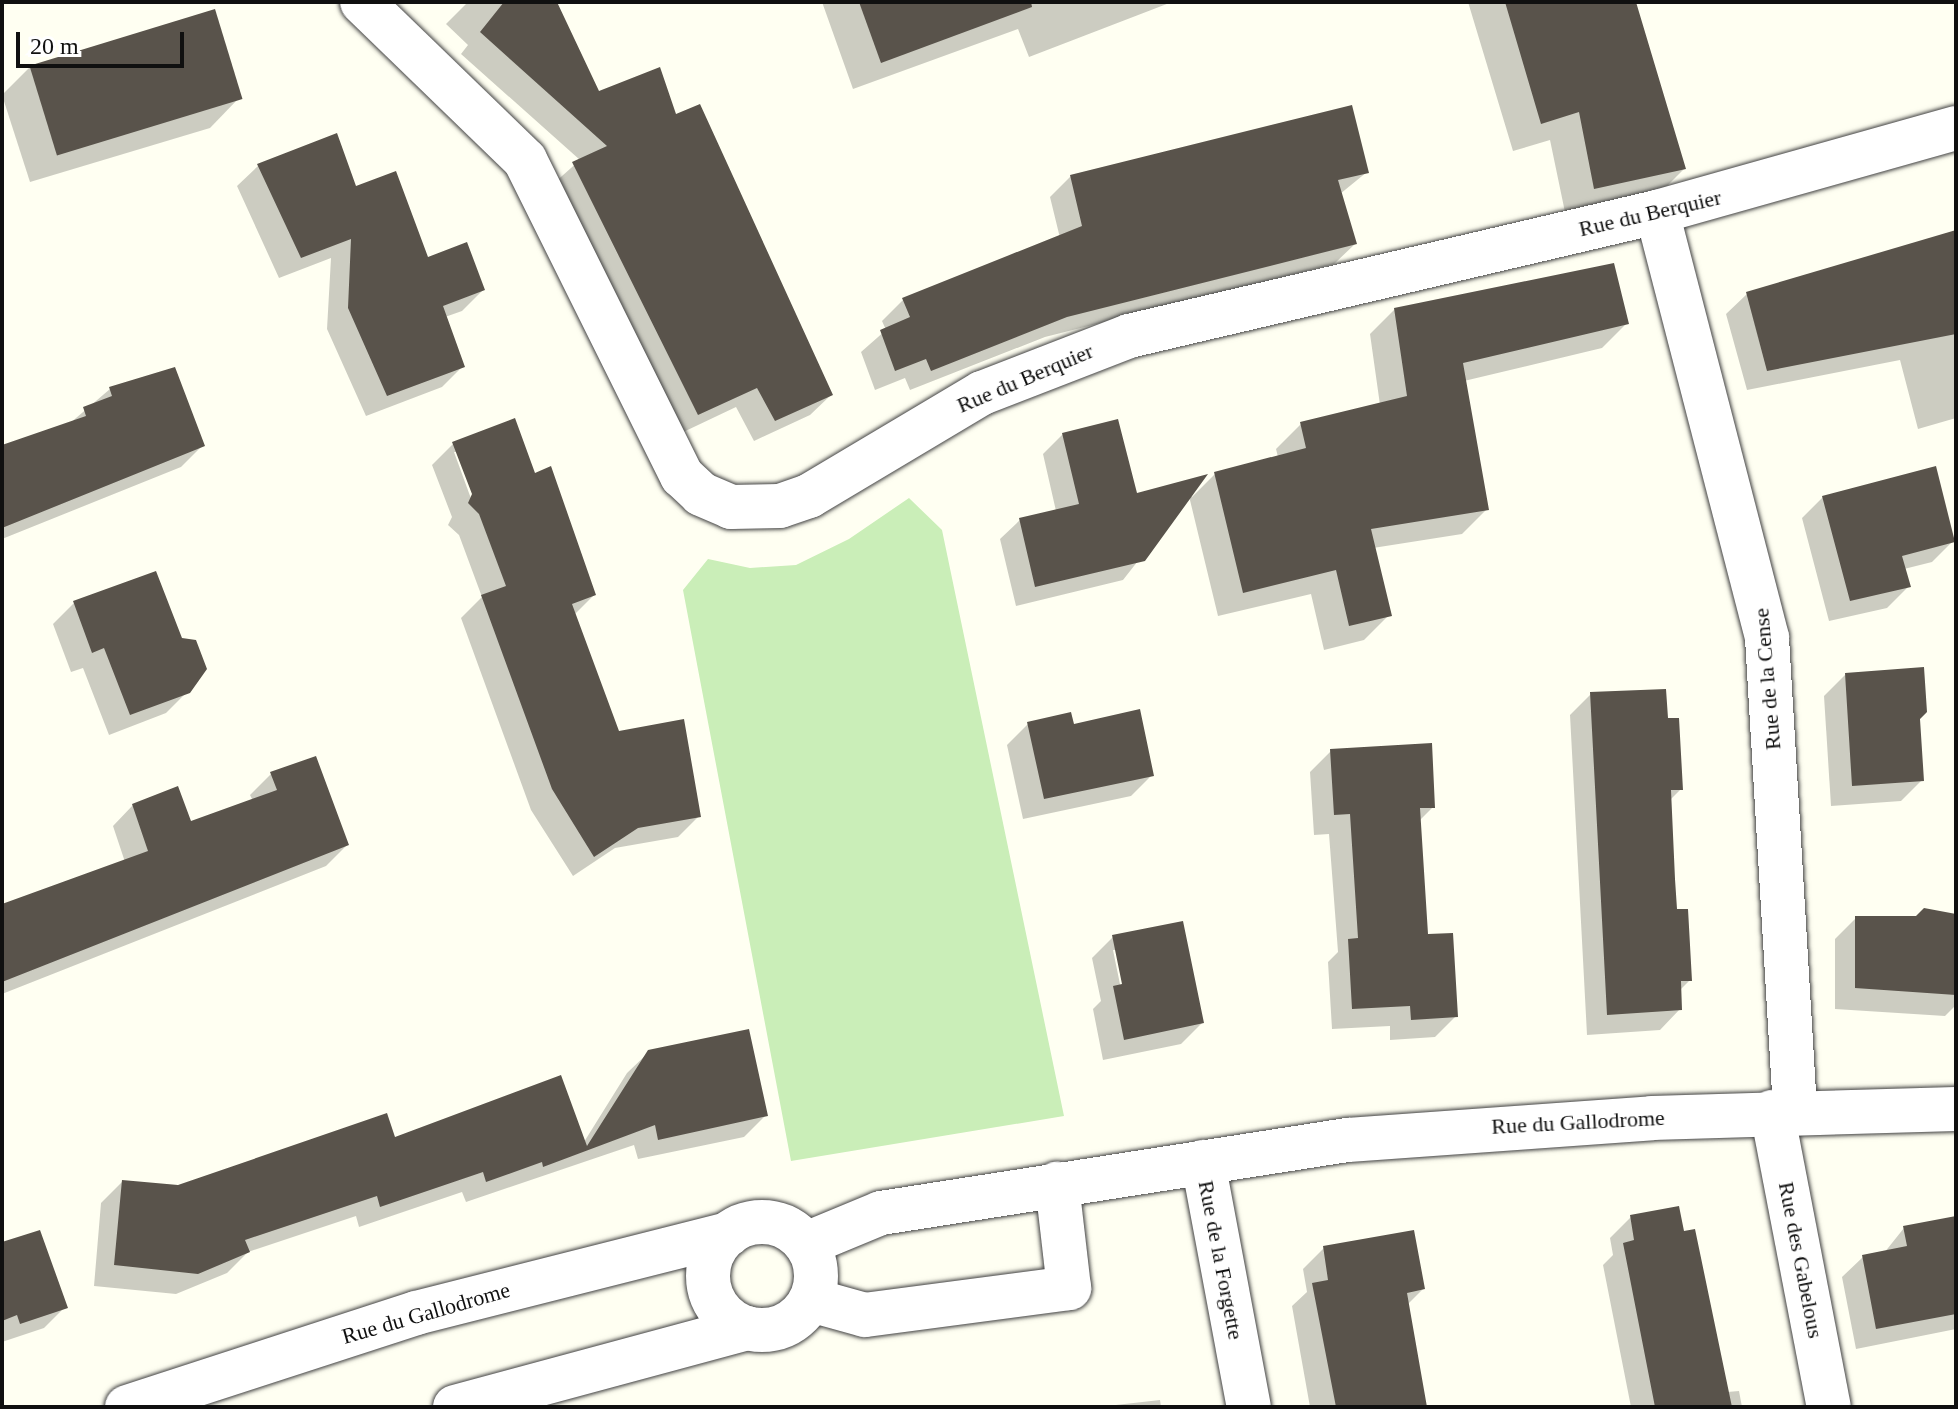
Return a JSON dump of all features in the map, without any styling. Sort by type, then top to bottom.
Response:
[{"type":"street","name":"Rue du Berquier","points":[[362,2],[525,160],[682,476],[701,494],[731,507],[780,506],[809,496],[982,393],[1129,336],[1657,212],[1956,128]]},
{"type":"street","name":"Rue de la Cense","points":[[1657,212],[1763,611],[1784,1112]]},
{"type":"street","name":"Rue du Gallodrome","points":[[1203,1162],[1456,1129],[1784,1112],[1956,1109]]},
{"type":"street","name":"Rue des Gabelous","points":[[1784,1112],[1829,1407]]},
{"type":"street","name":"Rue de la Forgette","points":[[806,1244],[881,1213],[1203,1162],[1249,1407]]},
{"type":"street","points":[[811,1300],[865,1315],[1069,1288],[1057,1184]]},
{"type":"street","points":[[455,1407],[748,1328],[784,1325],[811,1300],[816,1272],[806,1244],[774,1224],[755,1223],[729,1234],[712,1257],[709,1287],[723,1312],[748,1328]]},
{"type":"street","name":"Rue du Gallodrome","points":[[127,1407],[416,1313],[729,1234]]},
{"type":"green space","points":[[909,498],[942,530],[1064,1116],[791,1161],[683,590],[708,559],[750,568],[796,565],[849,539]]},
{"type":"building","points":[[504,2],[557,2],[599,91],[660,67],[676,114],[700,104],[833,395],[775,421],[757,388],[698,415],[572,162],[607,146],[480,32]]},
{"type":"building","points":[[859,2],[1031,2],[1032,7],[881,63]]},
{"type":"building","points":[[1505,2],[1636,2],[1686,169],[1594,189],[1579,112],[1541,124]]},
{"type":"building","points":[[215,9],[242,99],[57,156],[29,66]]},
{"type":"building","points":[[1352,105],[1369,173],[1338,180],[1357,244],[1067,317],[931,371],[926,359],[895,371],[880,330],[910,317],[902,298],[1082,226],[1070,175]]},
{"type":"building","points":[[337,133],[356,186],[396,171],[428,257],[467,242],[485,290],[443,306],[465,367],[387,396],[348,308],[351,239],[301,258],[257,164]]},
{"type":"building","points":[[1956,230],[1956,334],[1767,371],[1746,292]]},
{"type":"building","points":[[1614,263],[1629,324],[1463,363],[1489,510],[1371,529],[1392,616],[1349,626],[1336,570],[1243,593],[1214,472],[1306,448],[1300,422],[1407,396],[1394,308]]},
{"type":"building","points":[[175,367],[205,446],[2,528],[2,445],[86,416],[83,407],[112,396],[109,387]]},
{"type":"building","points":[[515,418],[535,473],[551,466],[596,595],[572,604],[619,731],[684,719],[701,817],[638,828],[594,857],[552,789],[481,595],[506,586],[479,514],[468,503],[472,494],[452,442]]},
{"type":"building","points":[[1118,419],[1137,493],[1208,474],[1145,561],[1035,587],[1019,518],[1079,504],[1062,433]]},
{"type":"building","points":[[1936,466],[1955,542],[1902,556],[1911,587],[1850,601],[1822,496]]},
{"type":"building","points":[[156,571],[182,638],[196,640],[207,669],[190,693],[130,715],[104,648],[92,653],[73,601]]},
{"type":"building","points":[[1924,667],[1927,712],[1920,719],[1924,781],[1852,786],[1845,673]]},
{"type":"building","points":[[1666,689],[1668,718],[1679,718],[1683,790],[1671,790],[1675,879],[1677,909],[1688,909],[1692,981],[1681,981],[1682,1010],[1607,1015],[1590,692]]},
{"type":"building","points":[[1140,709],[1154,776],[1044,799],[1027,722],[1071,712],[1074,724]]},
{"type":"building","points":[[1432,743],[1435,808],[1420,808],[1428,934],[1453,933],[1458,1017],[1411,1020],[1410,1006],[1352,1009],[1348,939],[1358,938],[1350,814],[1334,815],[1330,749]]},
{"type":"building","points":[[316,756],[349,845],[2,982],[2,904],[148,851],[132,804],[178,786],[191,821],[277,790],[270,772]]},
{"type":"building","points":[[1924,908],[1956,914],[1956,995],[1855,988],[1855,916],[1916,916]]},
{"type":"building","points":[[1183,921],[1204,1023],[1124,1040],[1113,986],[1122,984],[1112,935]]},
{"type":"building","points":[[749,1029],[768,1116],[658,1140],[655,1125],[543,1167],[542,1162],[486,1182],[483,1172],[380,1207],[377,1196],[245,1240],[250,1252],[198,1274],[114,1265],[122,1180],[178,1185],[387,1113],[395,1137],[561,1075],[587,1146],[648,1050]]},
{"type":"building","points":[[1679,1206],[1684,1231],[1695,1229],[1732,1407],[1655,1407],[1623,1243],[1634,1240],[1630,1215]]},
{"type":"building","points":[[1956,1216],[1956,1314],[1876,1329],[1862,1255],[1907,1246],[1903,1226]]},
{"type":"building","points":[[40,1230],[68,1308],[20,1324],[17,1315],[2,1321],[2,1242]]},
{"type":"building","points":[[1414,1230],[1425,1289],[1407,1293],[1427,1407],[1336,1407],[1312,1283],[1328,1280],[1323,1246]]}]
